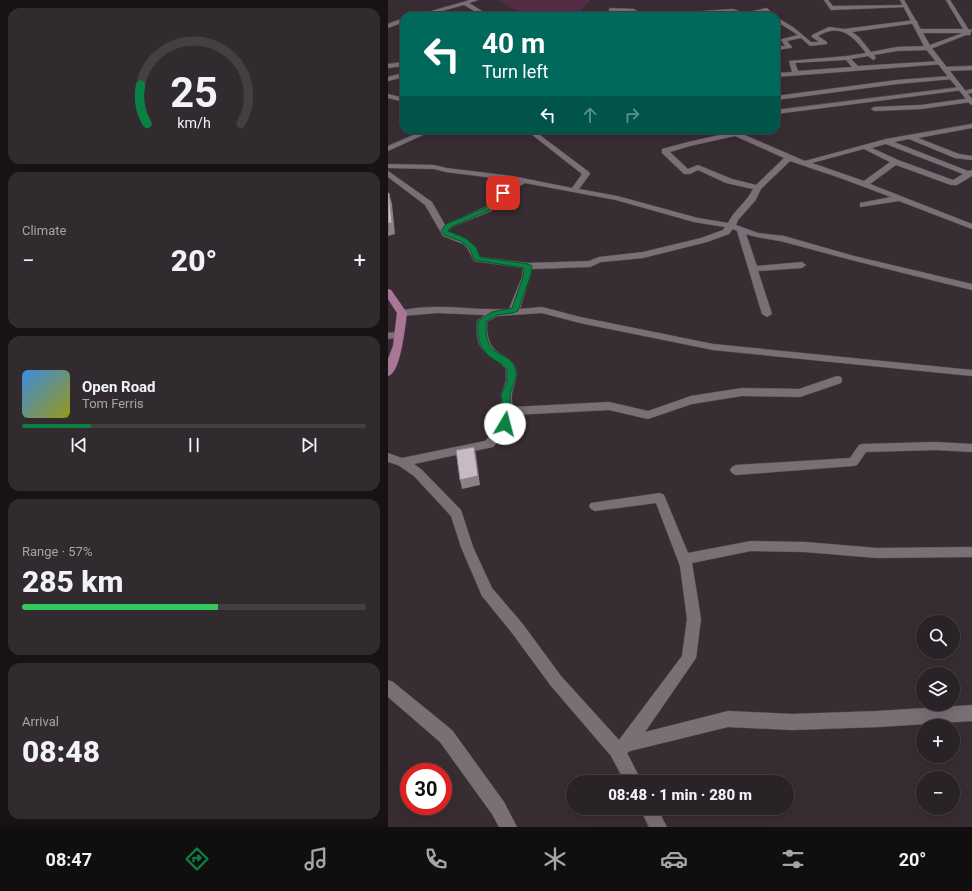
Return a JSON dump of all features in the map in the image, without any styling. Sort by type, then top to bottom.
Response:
[{"type":"main road","points":[[388,292],[402,313],[398,346],[388,373]]},
{"type":"street","points":[[429,12],[463,1],[476,0]]},
{"type":"street","points":[[826,0],[831,8],[906,6]]},
{"type":"street","points":[[857,0],[862,7]]},
{"type":"street","points":[[902,0],[928,48],[971,102]]},
{"type":"street","points":[[948,0],[969,32]]},
{"type":"street","points":[[463,1],[481,12]]},
{"type":"street","points":[[611,10],[634,10],[637,12]]},
{"type":"street","points":[[759,12],[767,10],[769,12]]},
{"type":"street","points":[[718,12],[736,12]]},
{"type":"street","points":[[389,25],[400,21]]},
{"type":"street","points":[[780,21],[802,36],[828,70]]},
{"type":"street","points":[[844,31],[915,22]]},
{"type":"street","points":[[796,73],[791,62],[814,52],[825,43],[814,36],[824,30],[834,28],[844,31],[844,33],[851,33],[882,66]]},
{"type":"street","points":[[919,31],[969,32]]},
{"type":"street","points":[[814,52],[847,58],[897,49],[928,48],[969,32]]},
{"type":"street","points":[[780,48],[789,47],[784,40],[802,36]]},
{"type":"street","points":[[847,58],[856,68]]},
{"type":"street","points":[[780,75],[882,66],[941,63]]},
{"type":"street","points":[[388,66],[400,64]]},
{"type":"street","points":[[945,69],[972,68]]},
{"type":"street","points":[[388,79],[400,76]]},
{"type":"street","points":[[780,97],[897,82],[951,78]]},
{"type":"street","points":[[780,112],[962,90],[972,91]]},
{"type":"street","points":[[388,96],[400,99]]},
{"type":"street","points":[[874,109],[971,102]]},
{"type":"street","points":[[805,163],[886,141],[972,126]]},
{"type":"street","points":[[388,149],[422,134]]},
{"type":"street","points":[[533,134],[569,158],[586,174],[574,190]]},
{"type":"street","points":[[758,188],[729,181],[698,167],[687,172],[665,151],[688,144],[735,134],[789,158],[865,184],[972,227]]},
{"type":"street","points":[[909,136],[958,156],[972,158]]},
{"type":"street","points":[[886,141],[970,173]]},
{"type":"street","points":[[865,147],[895,162],[954,183],[970,173]]},
{"type":"street","points":[[388,174],[428,204],[446,234],[463,239],[473,248],[477,259],[528,266],[590,264],[599,260],[643,256],[704,240],[726,232],[734,219],[752,199],[758,188],[789,158]]},
{"type":"street","points":[[865,184],[895,162]]},
{"type":"street","points":[[388,166],[434,167],[446,170],[512,178],[546,186],[617,198],[697,220],[731,226],[757,235],[784,239],[852,258],[972,287]]},
{"type":"street","points":[[444,231],[448,225],[488,209],[490,202],[497,195],[524,181]]},
{"type":"street","points":[[863,205],[900,198]]},
{"type":"street","points":[[742,230],[767,314]]},
{"type":"street","points":[[753,269],[802,265]]},
{"type":"street","points":[[513,311],[526,277],[528,266]]},
{"type":"street","points":[[402,313],[420,310],[478,311],[495,313],[542,310],[580,320],[713,347],[795,354],[972,373]]},
{"type":"street","points":[[402,462],[489,444],[497,436],[505,424],[508,411],[506,395],[511,382],[511,369],[506,362],[492,354],[484,343],[481,334],[482,321],[495,313]]},
{"type":"street","points":[[388,336],[399,335]]},
{"type":"street","points":[[508,411],[609,406],[648,415],[691,400],[742,392],[800,393],[837,380]]},
{"type":"street","points":[[736,470],[853,462],[863,448],[936,446],[972,448]]},
{"type":"street","points":[[388,457],[402,462],[418,473],[457,514],[468,548],[487,592],[517,628],[556,681],[622,747],[632,775]]},
{"type":"street","points":[[595,506],[660,498],[687,566],[694,619],[689,658],[622,747]]},
{"type":"street","points":[[684,559],[751,546],[805,547],[877,553],[972,552]]},
{"type":"street","points":[[388,687],[446,736],[498,808],[508,827]]},
{"type":"street","points":[[622,747],[728,720],[792,722],[878,719],[972,713]]},
{"type":"street","points":[[652,815],[658,827]]},
{"type":"shaded area","points":[[498,0],[590,0],[581,12],[518,12]]},
{"type":"building","points":[[389,193],[392,223],[388,223]]},
{"type":"building","points":[[474,447],[478,476],[460,480],[456,450]]},
{"type":"route","points":[[503,193],[497,195],[490,202],[488,209],[448,225],[444,231],[446,234],[463,239],[473,248],[477,259],[528,266],[526,277],[515,309],[513,311],[495,313],[482,321],[481,334],[484,343],[492,354],[506,362],[511,369],[511,382],[506,395],[508,411],[505,424]]}]
